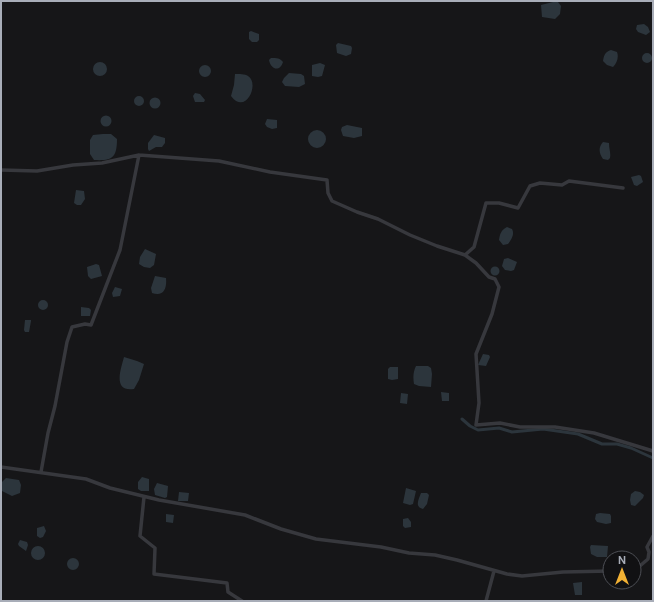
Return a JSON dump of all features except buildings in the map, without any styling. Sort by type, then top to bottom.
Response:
[{"type":"street","points":[[1,170],[37,171],[72,165],[102,163],[139,155],[219,161],[270,172],[327,180],[328,193],[332,200],[357,212],[378,219],[410,235],[465,255],[476,263],[489,277],[495,279],[499,287],[492,314],[476,354],[479,403],[476,425],[500,423],[520,427],[555,427],[594,433],[653,450]]},
{"type":"street","points":[[41,472],[67,342],[72,327],[85,324],[91,325],[115,264],[120,250],[139,155]]},
{"type":"street","points":[[465,255],[474,247],[486,203],[518,208],[530,186],[540,183],[562,185],[570,180],[623,188]]},
{"type":"street","points":[[1,467],[86,479],[110,488],[144,497],[245,515],[281,529],[316,538],[381,547],[409,554],[435,556],[456,560],[507,574],[522,576],[563,572],[602,571]]},
{"type":"street","points":[[144,497],[140,536],[156,548],[154,574],[227,583],[228,592],[242,601]]},
{"type":"street","points":[[642,564],[648,559],[647,547],[653,536]]},
{"type":"street","points":[[486,601],[494,571]]},
{"type":"shaded area","points":[[558,2],[561,6],[560,14],[555,19],[542,17],[541,5]]},
{"type":"shaded area","points":[[644,24],[648,27],[650,32],[646,35],[638,32],[636,29],[637,25]]},
{"type":"shaded area","points":[[251,31],[259,34],[259,40],[257,42],[252,42],[249,39],[249,32]]},
{"type":"shaded area","points":[[338,43],[351,46],[351,54],[346,56],[337,53],[336,45]]},
{"type":"shaded area","points":[[611,50],[617,52],[618,54],[616,64],[613,67],[607,65],[603,61],[605,54]]},
{"type":"shaded area","points":[[645,53],[649,53],[652,58],[649,63],[645,63],[642,60],[642,56]]},
{"type":"shaded area","points":[[271,58],[278,58],[283,62],[282,65],[278,68],[274,68],[269,60]]},
{"type":"shaded area","points":[[100,62],[105,64],[107,69],[105,74],[100,76],[95,74],[93,69],[95,64]]},
{"type":"shaded area","points":[[320,63],[325,65],[322,76],[312,76],[312,65]]},
{"type":"shaded area","points":[[203,65],[207,65],[211,71],[207,77],[203,77],[199,73],[199,69]]},
{"type":"shaded area","points":[[289,73],[301,74],[304,76],[305,84],[299,87],[285,86],[282,82]]},
{"type":"shaded area","points":[[235,74],[247,75],[253,85],[250,96],[242,102],[237,101],[231,96]]},
{"type":"shaded area","points":[[195,93],[200,94],[205,100],[204,102],[195,102],[193,96]]},
{"type":"shaded area","points":[[137,96],[141,96],[143,97],[143,105],[137,106],[134,103],[134,99]]},
{"type":"shaded area","points":[[153,98],[157,98],[159,99],[159,107],[153,108],[150,105],[150,101]]},
{"type":"shaded area","points":[[104,116],[108,116],[110,117],[110,125],[104,126],[101,123],[101,119]]},
{"type":"shaded area","points":[[267,119],[277,120],[277,128],[272,129],[267,127],[265,124]]},
{"type":"shaded area","points":[[347,125],[362,128],[362,136],[354,138],[343,136],[341,130],[342,127]]},
{"type":"shaded area","points":[[317,130],[323,133],[326,139],[323,145],[317,148],[311,145],[308,139],[311,133]]},
{"type":"shaded area","points":[[111,134],[117,139],[116,150],[109,159],[94,160],[90,154],[90,140],[93,135]]},
{"type":"shaded area","points":[[154,135],[165,138],[165,143],[162,147],[156,147],[149,151],[148,143]]},
{"type":"shaded area","points":[[603,142],[609,143],[610,158],[608,160],[603,159],[600,153],[600,146]]},
{"type":"shaded area","points":[[641,176],[643,182],[637,186],[634,185],[631,177]]},
{"type":"shaded area","points":[[76,190],[84,191],[85,199],[81,205],[74,203]]},
{"type":"shaded area","points":[[507,227],[512,229],[513,235],[508,244],[503,245],[499,238],[502,231]]},
{"type":"shaded area","points":[[145,249],[156,254],[154,265],[150,268],[139,264],[140,257]]},
{"type":"shaded area","points":[[508,258],[517,262],[514,270],[505,270],[502,266],[504,259]]},
{"type":"shaded area","points":[[96,264],[99,265],[102,276],[91,279],[88,276],[87,267]]},
{"type":"shaded area","points":[[495,266],[500,271],[495,276],[490,271]]},
{"type":"shaded area","points":[[155,276],[166,278],[164,291],[159,294],[152,293],[151,288]]},
{"type":"shaded area","points":[[115,287],[122,289],[120,296],[113,297],[112,293]]},
{"type":"shaded area","points":[[43,300],[48,305],[43,310],[38,305]]},
{"type":"shaded area","points":[[81,307],[89,308],[91,310],[90,316],[81,316]]},
{"type":"shaded area","points":[[25,320],[31,320],[29,332],[25,332],[24,330]]},
{"type":"shaded area","points":[[483,354],[489,355],[490,357],[486,366],[478,365]]},
{"type":"shaded area","points":[[124,357],[144,364],[139,380],[134,389],[127,389],[120,383],[120,373]]},
{"type":"shaded area","points":[[416,366],[428,366],[431,368],[431,387],[414,384],[414,370]]},
{"type":"shaded area","points":[[390,367],[398,367],[398,379],[388,379],[388,369]]},
{"type":"shaded area","points":[[441,392],[449,393],[449,401],[442,401]]},
{"type":"shaded area","points":[[401,393],[408,394],[407,404],[400,403]]},
{"type":"shaded area","points":[[142,477],[149,479],[149,491],[141,491],[138,489],[138,482]]},
{"type":"shaded area","points":[[6,478],[19,480],[21,485],[20,493],[12,496],[2,491],[2,482]]},
{"type":"shaded area","points":[[157,483],[168,486],[167,497],[165,498],[155,495],[154,489]]},
{"type":"shaded area","points":[[406,488],[416,491],[413,504],[410,505],[403,503]]},
{"type":"shaded area","points":[[635,491],[644,495],[635,506],[631,505],[630,500],[631,494]]},
{"type":"shaded area","points":[[179,492],[189,493],[188,501],[178,501]]},
{"type":"shaded area","points":[[421,493],[427,493],[429,495],[427,504],[423,509],[418,505],[418,500]]},
{"type":"shaded area","points":[[166,514],[174,515],[173,523],[166,522]]},
{"type":"shaded area","points":[[596,514],[610,514],[611,523],[606,524],[597,522],[595,519]]},
{"type":"shaded area","points":[[408,518],[411,522],[411,527],[405,528],[403,526],[403,519]]},
{"type":"shaded area","points":[[44,526],[46,531],[43,537],[40,538],[37,536],[37,528]]},
{"type":"shaded area","points":[[20,540],[27,542],[28,545],[26,551],[19,546],[18,544]]},
{"type":"shaded area","points":[[591,545],[608,546],[608,550],[602,550],[602,557],[597,557],[591,554]]},
{"type":"shaded area","points":[[35,546],[41,546],[45,550],[45,556],[41,560],[35,560],[31,556],[31,550]]},
{"type":"shaded area","points":[[71,558],[75,558],[79,564],[75,570],[71,570],[67,566],[67,562]]},
{"type":"shaded area","points":[[582,582],[582,595],[575,595],[573,583]]},
{"type":"waterway","points":[[462,419],[470,426],[478,430],[499,428],[512,432],[543,429],[578,434],[602,444],[617,444],[631,448],[653,458]]}]
